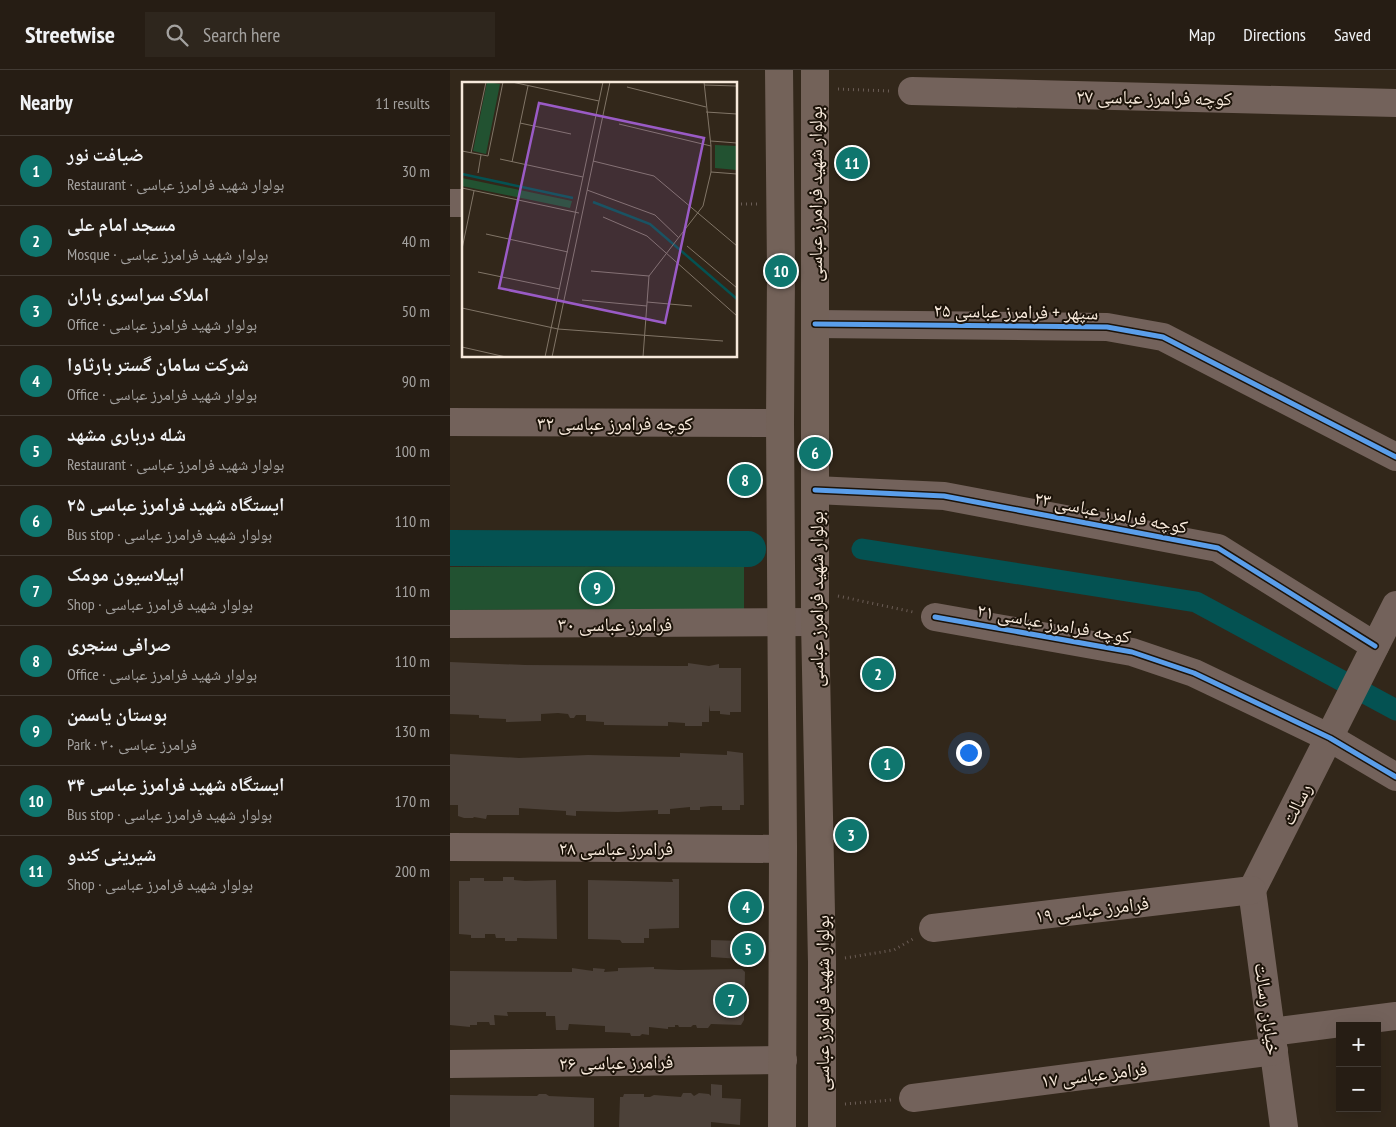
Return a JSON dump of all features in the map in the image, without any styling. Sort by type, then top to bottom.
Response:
[{"type":"main road","name":"بولوار شهید فرامرز عباسی","points":[[779,70],[781,271],[780,623],[783,849],[782,1127]]},
{"type":"main road","name":"بولوار شهید فرامرز عباسی","points":[[815,79],[815,622],[822,962],[822,1116]]},
{"type":"street","name":"کوچه فرامرز عباسی ۲۷","points":[[912,91],[1396,104]]},
{"type":"street","name":"سپهر + فرامرز عباسی ۲۵","points":[[815,324],[1107,327],[1163,337],[1396,457]]},
{"type":"street","name":"کوچه فرامرز عباسی ۳۲","points":[[450,422],[780,423]]},
{"type":"street","name":"کوچه فرامرز عباسی ۲۳","points":[[815,490],[944,496],[1218,548],[1375,646]]},
{"type":"street","points":[[1375,646],[1396,605]]},
{"type":"street","name":"کوچه فرامرز عباسی ۲۱","points":[[935,617],[1132,652],[1335,727],[1396,777]]},
{"type":"street","name":"فرامرز عباسی ۳۰","points":[[450,624],[815,622]]},
{"type":"street","name":"رسالت","points":[[1252,890],[1375,646]]},
{"type":"street","name":"فرامرز عباسی ۲۸","points":[[450,847],[783,849]]},
{"type":"street","name":"فرامرز عباسی ۱۹","points":[[933,928],[1252,890]]},
{"type":"street","name":"خیابان رسالت","points":[[1252,890],[1284,1127]]},
{"type":"street","name":"فرامز عباسی ۱۷","points":[[913,1098],[1273,1042],[1396,1016]]},
{"type":"street","name":"فرامرز عباسی ۲۶","points":[[450,1064],[783,1060]]},
{"type":"path","points":[[815,79],[912,91]]},
{"type":"path","points":[[816,591],[935,617]]},
{"type":"path","points":[[822,962],[894,950],[933,928]]},
{"type":"path","points":[[822,1116],[913,1098]]},
{"type":"green space","points":[[744,566],[744,609],[450,610],[450,567]]},
{"type":"building","points":[[450,662],[525,665],[688,666],[688,663],[709,666],[719,664],[719,668],[741,668],[741,712],[730,712],[730,715],[720,714],[720,711],[710,711],[709,705],[709,722],[702,722],[702,726],[685,726],[685,723],[668,722],[668,726],[604,725],[604,722],[586,721],[586,715],[576,715],[574,718],[570,718],[568,714],[558,713],[541,714],[541,721],[506,722],[506,719],[479,718],[479,715],[450,714]]},
{"type":"building","points":[[727,751],[743,753],[744,805],[740,805],[740,810],[722,810],[722,806],[711,806],[700,807],[700,810],[690,810],[690,807],[670,809],[670,814],[658,814],[658,810],[618,812],[576,811],[576,816],[566,815],[566,811],[519,808],[519,815],[487,815],[486,819],[458,816],[458,805],[450,805],[450,754],[519,758],[588,755],[680,757],[680,753],[727,755]]},
{"type":"building","points":[[503,877],[514,877],[514,880],[525,881],[556,880],[557,939],[517,938],[517,941],[505,941],[505,938],[496,938],[495,934],[485,934],[485,938],[471,938],[471,935],[459,934],[459,881],[470,881],[470,878],[484,878],[484,881],[503,881]]},
{"type":"building","points":[[672,879],[679,879],[679,928],[649,929],[649,938],[644,938],[644,943],[622,943],[620,940],[588,939],[588,880],[673,882]]},
{"type":"building","points":[[711,940],[741,941],[740,959],[711,957]]},
{"type":"building","points":[[654,967],[654,969],[679,970],[742,969],[745,972],[744,1020],[741,1025],[711,1024],[708,1028],[697,1028],[696,1025],[679,1027],[675,1025],[675,1027],[668,1027],[668,1029],[649,1027],[649,1035],[631,1036],[630,1033],[605,1032],[605,1026],[569,1024],[568,1030],[556,1030],[555,1016],[546,1016],[546,1012],[507,1012],[508,1016],[494,1015],[495,1025],[490,1025],[489,1022],[477,1022],[477,1025],[470,1025],[470,1027],[450,1025],[450,971],[572,972],[572,968],[593,971],[593,968],[605,969],[604,972],[618,971],[618,968]]},
{"type":"building","points":[[711,1084],[722,1085],[722,1098],[741,1099],[740,1125],[711,1122],[711,1127],[619,1127],[620,1097],[623,1097],[624,1094],[644,1094],[644,1097],[654,1095],[681,1097],[683,1093],[691,1093],[694,1096],[699,1093],[711,1096]]},
{"type":"building","points":[[539,1094],[594,1098],[594,1127],[450,1127],[450,1095],[537,1096]]},
{"type":"waterway","points":[[450,548],[748,549]]},
{"type":"waterway","points":[[862,549],[1196,602],[1396,710]]},
{"type":"cycle path","points":[[815,324],[1107,327],[1163,337],[1396,457]]},
{"type":"cycle path","points":[[815,490],[944,496],[1218,548],[1375,646]]},
{"type":"cycle path","points":[[935,617],[1132,652],[1194,673],[1330,738],[1396,777]]},
{"type":"place","name":"شیرینی کندو","points":[[852,163]]},
{"type":"place","name":"ایستگاه شهید فرامرز عباسی ۳۴","points":[[781,271]]},
{"type":"place","name":"ایستگاه شهید فرامرز عباسی ۲۵","points":[[815,453]]},
{"type":"place","name":"صرافی سنجری","points":[[745,480]]},
{"type":"place","name":"بوستان یاسمن","points":[[597,588]]},
{"type":"place","name":"مسجد امام علی","points":[[878,674]]},
{"type":"place","name":"ضیافت نور","points":[[887,764]]},
{"type":"place","name":"املاک سراسری باران","points":[[851,835]]},
{"type":"place","name":"شرکت سامان گستر بارثاوا","points":[[746,907]]},
{"type":"place","name":"شله درباری مشهد","points":[[748,949]]},
{"type":"place","name":"اپیلاسیون مومک","points":[[731,1000]]}]
